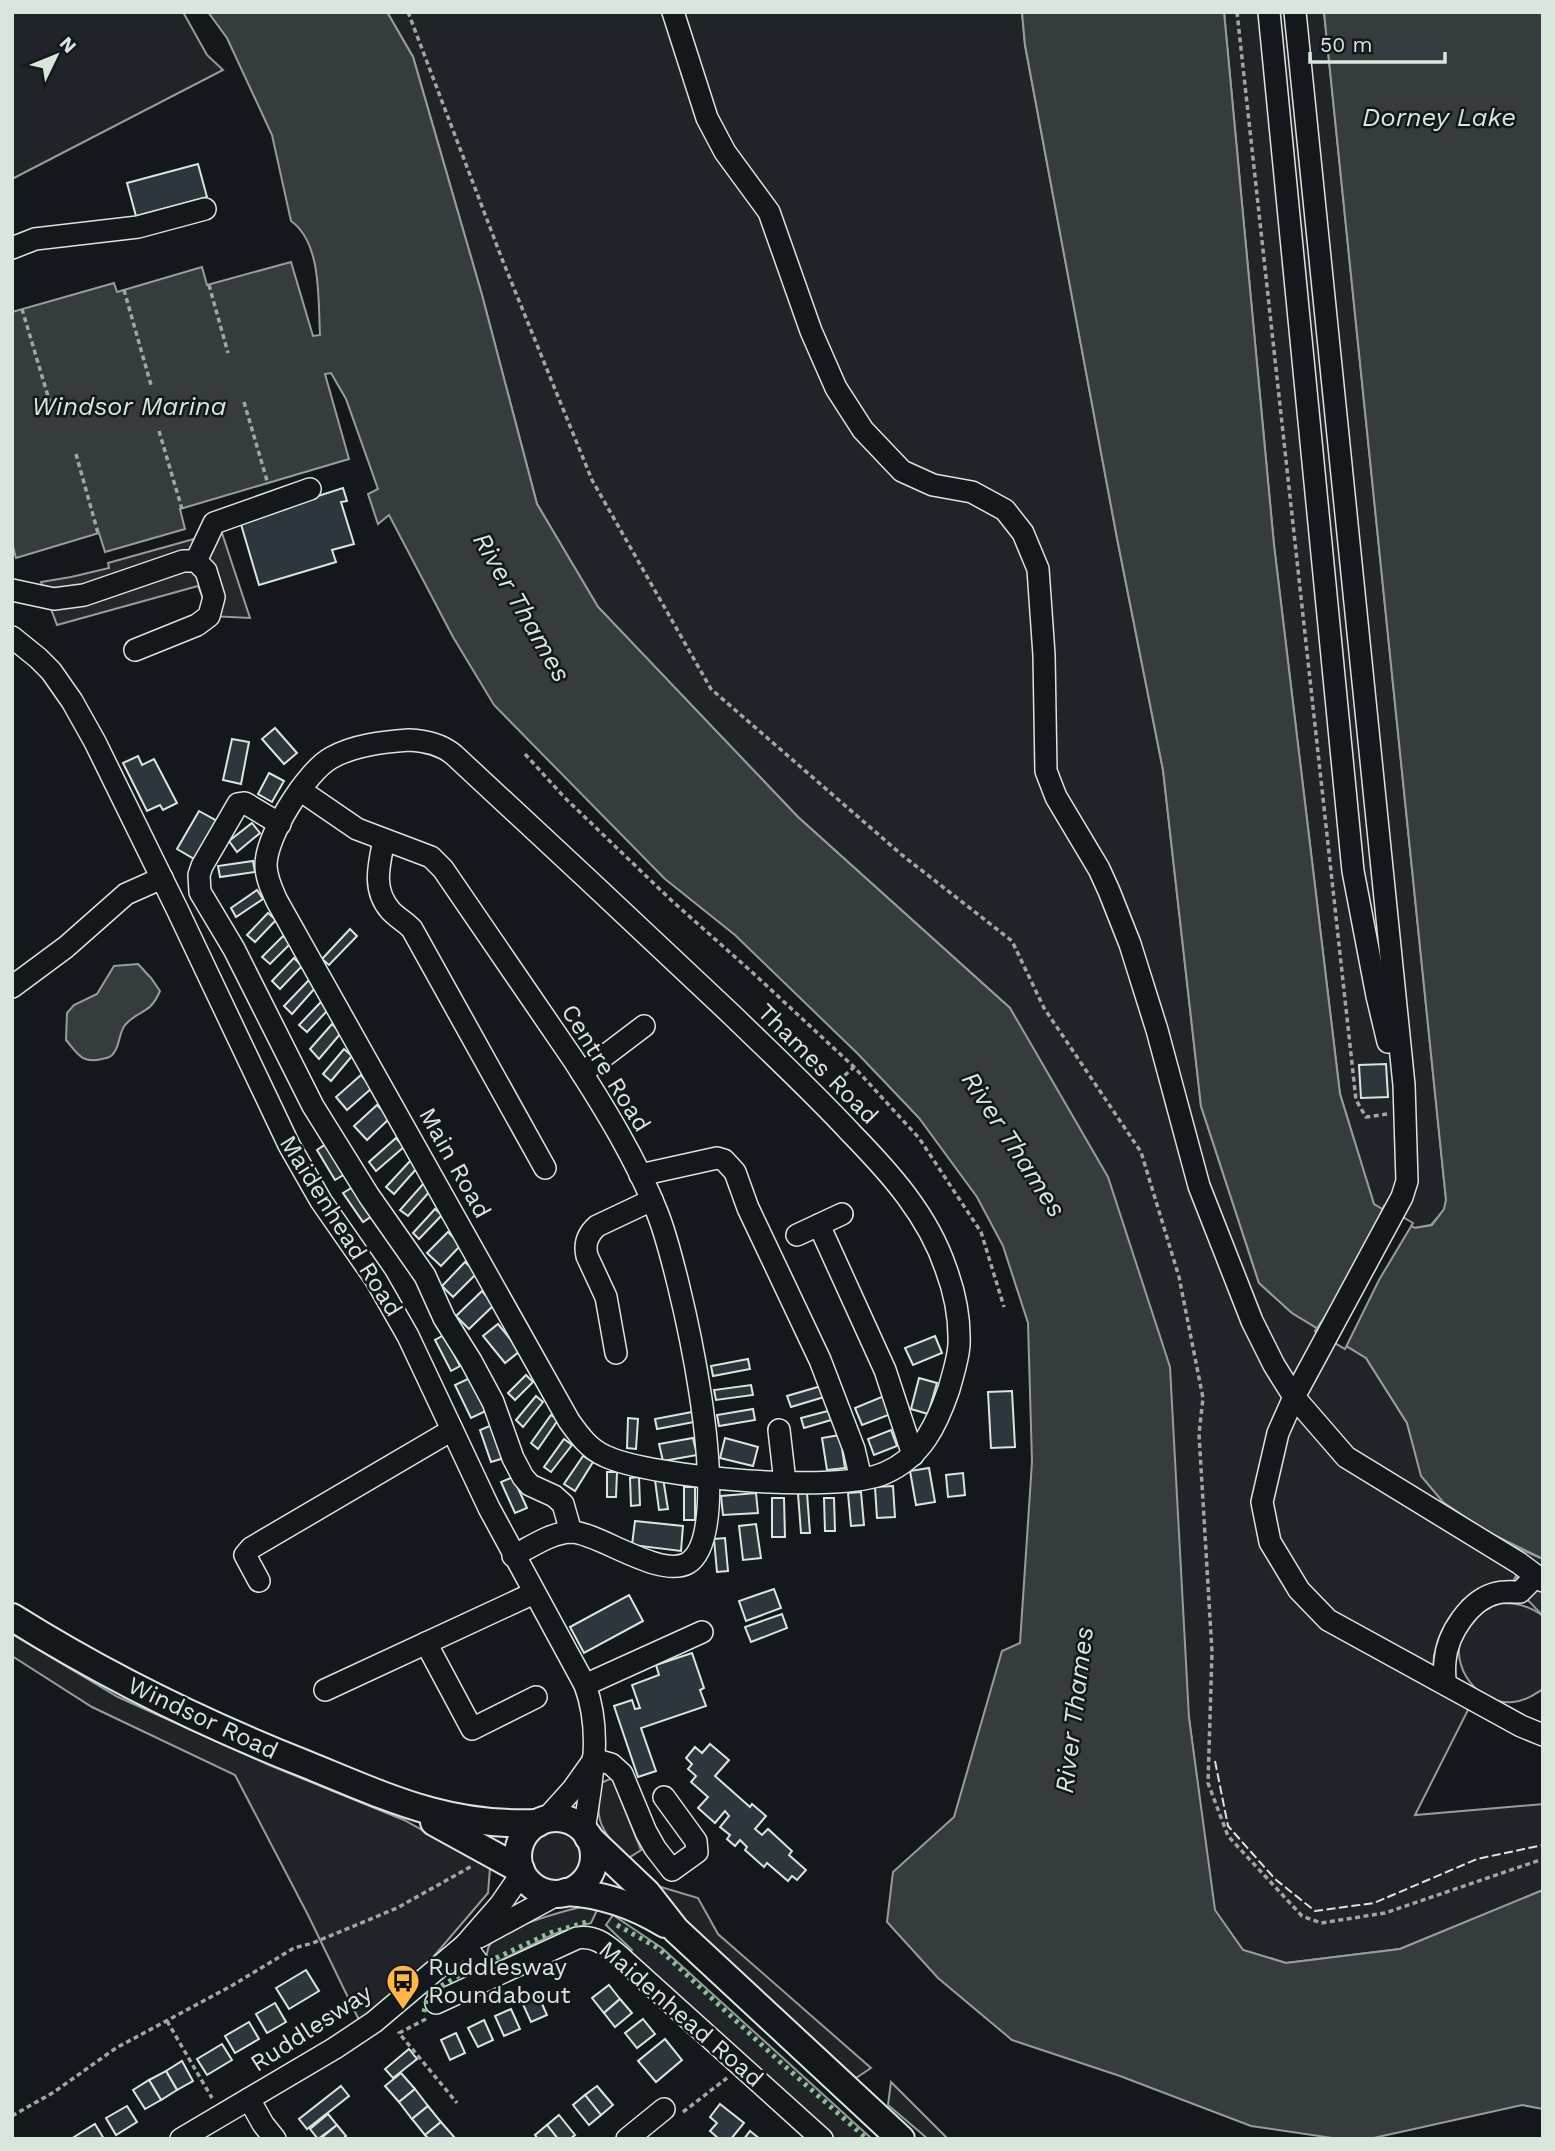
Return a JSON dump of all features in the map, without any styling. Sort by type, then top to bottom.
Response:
[{"type":"main road","name":"Windsor Road","points":[[12,1617],[86,1662],[173,1707],[250,1742],[402,1803],[478,1822],[541,1821]]},
{"type":"main road","name":"Windsor Road","points":[[402,1803],[522,1872]]},
{"type":"main road","points":[[552,1818],[566,1820],[586,1834],[593,1851],[591,1871],[583,1882],[563,1893],[549,1893],[538,1889],[528,1882],[522,1872],[519,1860],[521,1842],[527,1831],[541,1821],[552,1818]]},
{"type":"main road","name":"Maidenhead Road","points":[[586,1834],[647,1893],[676,1930],[901,2139]]},
{"type":"main road","name":"Maidenhead Road","points":[[563,1893],[596,1895],[622,1902],[676,1930]]},
{"type":"street","points":[[673,12],[707,118],[725,152],[769,212],[811,331],[836,388],[863,430],[902,471],[933,485],[972,492],[1005,510],[1023,533],[1038,569],[1044,655],[1046,771],[1056,797],[1099,869],[1118,912],[1157,1030],[1203,1198],[1252,1321],[1274,1364],[1294,1397],[1346,1457],[1519,1563],[1539,1579],[1520,1592],[1496,1593],[1474,1604],[1462,1618],[1450,1641],[1445,1659],[1445,1683]]},
{"type":"street","points":[[1269,12],[1353,871],[1399,1112],[1407,1181],[1402,1197],[1294,1397],[1278,1433],[1262,1502],[1270,1542],[1299,1590],[1328,1620],[1521,1726],[1542,1732]]},
{"type":"street","points":[[1295,12],[1404,1085],[1399,1112]]},
{"type":"street","points":[[12,248],[34,239],[138,227],[205,209]]},
{"type":"street","points":[[196,562],[214,523],[310,489]]},
{"type":"street","points":[[15,594],[54,599],[84,595],[184,561],[196,562],[206,571],[214,597],[209,617],[197,625],[135,650]]},
{"type":"street","name":"Maidenhead Road","points":[[12,637],[45,665],[72,701],[95,741],[289,1145],[321,1201],[392,1307],[408,1336],[513,1556],[585,1685],[595,1724],[586,1834]]},
{"type":"street","name":"Thames Road","points":[[300,790],[320,764],[349,749],[409,740],[432,742],[448,750],[630,918],[819,1099],[873,1156],[910,1201],[938,1247],[952,1289],[959,1329],[957,1360],[936,1423],[914,1455],[885,1474],[861,1479],[785,1482],[708,1477]]},
{"type":"street","name":"Main Road","points":[[300,790],[270,845],[267,875],[277,901],[569,1421],[586,1444],[613,1460],[669,1473],[708,1477]]},
{"type":"street","name":"Centre Road","points":[[300,790],[357,829],[431,857],[443,869],[582,1073],[652,1199],[674,1262],[698,1378],[708,1477],[708,1504],[702,1538],[695,1556],[684,1565],[667,1565],[571,1532]]},
{"type":"street","points":[[280,824],[245,803],[238,804],[202,866],[199,875],[200,891],[234,949],[313,1106],[374,1203],[418,1264],[444,1318],[493,1402],[518,1468],[530,1485],[554,1496],[563,1504],[571,1532],[555,1536],[513,1556]]},
{"type":"street","points":[[384,840],[377,878],[381,894],[390,910],[412,929],[545,1168]]},
{"type":"street","points":[[12,987],[66,947],[126,894],[162,878]]},
{"type":"street","points":[[582,1073],[644,1026]]},
{"type":"street","points":[[640,1175],[717,1158],[730,1165],[828,1380],[854,1449],[861,1479]]},
{"type":"street","points":[[616,1353],[606,1297],[585,1248],[591,1231],[597,1226],[652,1199]]},
{"type":"street","points":[[797,1235],[842,1214]]},
{"type":"street","points":[[819,1225],[885,1370],[914,1455]]},
{"type":"street","points":[[259,1581],[245,1555],[251,1548],[452,1430]]},
{"type":"street","points":[[779,1430],[785,1482]]},
{"type":"street","points":[[325,1690],[534,1593]]},
{"type":"street","points":[[585,1685],[702,1632]]},
{"type":"street","points":[[426,1643],[472,1729],[536,1697]]},
{"type":"street","points":[[541,1821],[573,1790],[593,1759],[611,1764],[622,1774],[646,1832],[672,1870],[697,1853],[696,1841],[664,1797]]},
{"type":"street","name":"Ruddlesway","points":[[181,2139],[352,2038],[465,1945],[500,1905],[522,1872]]},
{"type":"street","name":"Ruddlesway","points":[[465,1945],[563,1893]]},
{"type":"street","name":"Maidenhead Road","points":[[436,2003],[577,1938],[594,1938],[609,1947],[822,2139]]},
{"type":"street","points":[[465,1945],[489,1978]]},
{"type":"street","name":"Ruddlesway","points":[[249,2099],[275,2139]]},
{"type":"street","points":[[627,2139],[664,2110]]},
{"type":"path","points":[[408,12],[502,259],[592,480],[711,689],[902,855],[1012,941],[1044,1008],[1141,1152],[1179,1278],[1203,1398],[1199,1434],[1212,1652],[1208,1783],[1228,1836],[1302,1916],[1321,1923],[1384,1913],[1543,1858]]},
{"type":"path","points":[[1237,12],[1356,1100],[1366,1117],[1399,1112]]},
{"type":"path","points":[[209,285],[228,353]]},
{"type":"path","points":[[124,290],[151,385]]},
{"type":"path","points":[[22,310],[53,413]]},
{"type":"path","points":[[244,402],[268,484]]},
{"type":"path","points":[[159,431],[181,509]]},
{"type":"path","points":[[76,454],[98,533]]},
{"type":"path","points":[[525,754],[565,798],[671,900],[854,1067],[919,1138],[981,1232],[1004,1307]]},
{"type":"path","points":[[819,1099],[854,1067]]},
{"type":"path","points":[[12,2116],[54,2092],[116,2048],[233,1985],[294,1948],[313,1943],[397,1908],[480,1861],[486,1851]]},
{"type":"path","points":[[167,2021],[222,2115]]},
{"type":"path","points":[[400,2033],[457,2102]]},
{"type":"path","points":[[664,2110],[742,2066]]},
{"type":"shaded area","points":[[12,12],[183,12],[207,55],[223,70],[12,179]]},
{"type":"shaded area","points":[[387,12],[1022,12],[1025,45],[1163,770],[1201,1106],[1259,1283],[1292,1313],[1366,1358],[1407,1423],[1422,1476],[1443,1502],[1484,1530],[1522,1550],[1512,1583],[1483,1589],[1463,1600],[1434,1655],[1432,1688],[1469,1708],[1415,1815],[1543,1804],[1543,1890],[1400,1949],[1286,1963],[1243,1950],[1214,1910],[1189,1718],[1010,1008],[798,817],[598,607],[537,504],[482,295],[413,57]]},
{"type":"shaded area","points":[[1224,12],[1324,12],[1446,1200],[1445,1209],[1431,1225],[1415,1228],[1374,1205],[1340,1094],[1274,545]]},
{"type":"shaded area","points":[[220,527],[250,618],[210,616],[198,586],[57,625],[41,582],[109,568],[108,563],[201,537]]},
{"type":"shaded area","points":[[1522,1550],[1543,1559],[1543,1616],[1520,1592],[1516,1576]]},
{"type":"shaded area","points":[[1498,1603],[1522,1605],[1543,1616],[1543,1689],[1513,1702],[1501,1702],[1478,1691],[1463,1671],[1460,1660],[1459,1647],[1463,1633],[1480,1612]]},
{"type":"shaded area","points":[[12,1634],[118,1697],[269,1765],[404,1820],[490,1868],[488,1893],[405,1990],[359,2020],[235,1775],[92,1707],[12,1656]]},
{"type":"shaded area","points":[[612,1778],[641,1850],[627,1859],[611,1840],[599,1817],[601,1783]]},
{"type":"shaded area","points":[[556,1828],[571,1833],[579,1841],[584,1856],[579,1871],[571,1879],[556,1884],[541,1879],[533,1871],[528,1856],[533,1841],[541,1833]]},
{"type":"shaded area","points":[[651,1884],[698,1898],[718,1934],[871,2068],[856,2078],[691,1926]]},
{"type":"shaded area","points":[[585,1906],[599,1906],[591,1923],[554,1934],[493,1964],[486,1957],[489,1946],[505,1933],[533,1921]]},
{"type":"shaded area","points":[[613,1915],[662,1948],[872,2139],[832,2139],[629,1953],[632,1950],[606,1925]]},
{"type":"shaded area","points":[[891,2082],[948,2139],[928,2139],[888,2105]]},
{"type":"water","points":[[208,12],[387,12],[413,57],[482,295],[537,504],[598,607],[798,817],[1010,1008],[1108,1177],[1170,1367],[1189,1718],[1215,1910],[1243,1950],[1286,1963],[1400,1949],[1543,1890],[1543,2109],[1522,2105],[1369,2139],[1339,2139],[1251,2126],[1120,2076],[1012,2040],[938,1978],[887,1922],[893,1872],[954,1817],[1002,1651],[1020,1643],[1032,1462],[1028,1323],[1003,1246],[977,1197],[919,1118],[858,1054],[735,935],[665,879],[494,705],[453,637],[389,515],[378,524],[368,494],[378,489],[346,399],[331,373],[325,374],[349,459],[180,509],[185,529],[105,552],[99,533],[16,558],[12,543],[12,312],[114,283],[117,292],[202,267],[207,285],[291,262],[313,336],[320,335],[318,289],[313,258],[301,231],[291,221],[272,135],[227,38]]},
{"type":"water","name":"Dorney Lake","points":[[1022,12],[1224,12],[1274,545],[1340,1094],[1374,1204],[1415,1228],[1432,1225],[1444,1209],[1446,1200],[1324,12],[1543,12],[1543,1559],[1484,1530],[1443,1502],[1421,1476],[1407,1423],[1366,1358],[1292,1313],[1259,1283],[1201,1106],[1163,770],[1025,45]]},
{"type":"water","points":[[138,964],[160,991],[156,999],[125,1025],[117,1048],[111,1056],[95,1060],[81,1057],[66,1040],[67,1013],[74,1005],[97,994],[114,966]]},
{"type":"pier","points":[[1384,1206],[1413,1223],[1379,1280],[1345,1349],[1315,1331],[1345,1288]]},
{"type":"building","points":[[198,164],[207,197],[136,216],[127,183]]},
{"type":"building","points":[[343,488],[347,501],[341,502],[354,544],[332,550],[336,562],[259,585],[240,521]]},
{"type":"building","points":[[275,728],[297,753],[284,764],[262,739]]},
{"type":"building","points":[[232,739],[249,742],[241,784],[223,780]]},
{"type":"building","points":[[138,756],[142,765],[154,759],[177,803],[163,810],[160,805],[147,811],[123,763]]},
{"type":"building","points":[[269,773],[284,781],[272,802],[258,794]]},
{"type":"building","points":[[199,811],[217,821],[196,860],[177,849]]},
{"type":"building","points":[[252,823],[260,833],[237,852],[229,841]]},
{"type":"building","points":[[253,861],[255,872],[220,877],[218,866]]},
{"type":"building","points":[[257,890],[263,899],[236,917],[231,908]]},
{"type":"building","points":[[268,913],[276,920],[255,942],[247,935]]},
{"type":"building","points":[[350,929],[357,936],[329,965],[322,959]]},
{"type":"building","points":[[283,936],[291,943],[270,964],[262,957]]},
{"type":"building","points":[[294,958],[302,966],[280,989],[272,981]]},
{"type":"building","points":[[309,980],[316,987],[292,1014],[284,1006]]},
{"type":"building","points":[[321,1002],[329,1009],[307,1032],[299,1025]]},
{"type":"building","points":[[332,1024],[341,1033],[319,1059],[310,1049]]},
{"type":"building","points":[[344,1049],[352,1056],[331,1081],[323,1074]]},
{"type":"building","points":[[1386,1064],[1388,1097],[1361,1098],[1359,1065]]},
{"type":"building","points":[[361,1075],[372,1088],[347,1110],[336,1097]]},
{"type":"building","points":[[377,1105],[390,1118],[367,1140],[354,1126]]},
{"type":"building","points":[[396,1138],[404,1147],[376,1171],[369,1162]]},
{"type":"building","points":[[326,1144],[345,1174],[335,1180],[317,1150]]},
{"type":"building","points":[[411,1160],[418,1167],[394,1194],[386,1187]]},
{"type":"building","points":[[424,1183],[431,1190],[408,1216],[400,1210]]},
{"type":"building","points":[[353,1187],[372,1216],[363,1222],[343,1193]]},
{"type":"building","points":[[435,1209],[442,1215],[419,1239],[413,1233]]},
{"type":"building","points":[[448,1232],[461,1245],[441,1266],[427,1253]]},
{"type":"building","points":[[465,1262],[477,1273],[453,1297],[442,1286]]},
{"type":"building","points":[[482,1291],[494,1305],[469,1329],[456,1316]]},
{"type":"building","points":[[498,1324],[520,1351],[505,1363],[483,1336]]},
{"type":"building","points":[[444,1335],[460,1366],[451,1371],[435,1340]]},
{"type":"building","points":[[935,1336],[942,1353],[913,1365],[905,1348]]},
{"type":"building","points":[[748,1359],[750,1369],[713,1376],[711,1366]]},
{"type":"building","points":[[526,1375],[533,1382],[515,1400],[508,1393]]},
{"type":"building","points":[[472,1377],[488,1410],[471,1418],[455,1385]]},
{"type":"building","points":[[919,1378],[937,1383],[928,1414],[911,1409]]},
{"type":"building","points":[[751,1385],[753,1395],[716,1400],[714,1390]]},
{"type":"building","points":[[821,1386],[824,1397],[791,1407],[787,1396]]},
{"type":"building","points":[[1012,1391],[1015,1447],[991,1448],[988,1392]]},
{"type":"building","points":[[536,1396],[543,1402],[523,1427],[516,1420]]},
{"type":"building","points":[[884,1396],[891,1414],[862,1425],[855,1408]]},
{"type":"building","points":[[753,1409],[755,1420],[719,1426],[717,1415]]},
{"type":"building","points":[[828,1411],[831,1420],[804,1428],[801,1418]]},
{"type":"building","points":[[692,1412],[694,1422],[657,1429],[655,1419]]},
{"type":"building","points":[[551,1415],[558,1420],[538,1449],[531,1443]]},
{"type":"building","points":[[628,1418],[638,1419],[636,1449],[627,1448]]},
{"type":"building","points":[[492,1425],[504,1458],[491,1462],[480,1430]]},
{"type":"building","points":[[891,1430],[897,1446],[874,1455],[868,1439]]},
{"type":"building","points":[[840,1435],[845,1468],[827,1470],[822,1438]]},
{"type":"building","points":[[693,1438],[697,1455],[663,1461],[659,1444]]},
{"type":"building","points":[[725,1438],[758,1447],[753,1466],[720,1458]]},
{"type":"building","points":[[564,1439],[572,1445],[551,1472],[544,1467]]},
{"type":"building","points":[[583,1456],[593,1462],[575,1491],[564,1484]]},
{"type":"building","points":[[929,1468],[935,1502],[916,1505],[910,1471]]},
{"type":"building","points":[[607,1472],[617,1472],[616,1497],[607,1497]]},
{"type":"building","points":[[963,1473],[965,1495],[948,1497],[946,1475]]},
{"type":"building","points":[[513,1477],[527,1508],[515,1513],[501,1482]]},
{"type":"building","points":[[639,1477],[640,1505],[631,1506],[630,1478]]},
{"type":"building","points":[[663,1478],[668,1509],[659,1510],[655,1480]]},
{"type":"building","points":[[893,1486],[895,1517],[877,1518],[875,1487]]},
{"type":"building","points":[[684,1487],[695,1487],[695,1520],[684,1520]]},
{"type":"building","points":[[861,1492],[864,1525],[851,1526],[848,1493]]},
{"type":"building","points":[[756,1493],[758,1513],[723,1515],[721,1496]]},
{"type":"building","points":[[807,1493],[810,1533],[801,1533],[798,1494]]},
{"type":"building","points":[[772,1498],[784,1498],[785,1537],[772,1537]]},
{"type":"building","points":[[824,1498],[834,1498],[835,1531],[825,1531]]},
{"type":"building","points":[[635,1521],[683,1526],[681,1551],[632,1545]]},
{"type":"building","points":[[756,1524],[761,1558],[743,1560],[739,1526]]},
{"type":"building","points":[[725,1538],[728,1571],[717,1572],[714,1539]]},
{"type":"building","points":[[774,1589],[781,1608],[746,1621],[739,1601]]},
{"type":"building","points":[[629,1595],[643,1621],[584,1653],[570,1627]]},
{"type":"building","points":[[782,1614],[787,1628],[751,1642],[745,1627]]},
{"type":"building","points":[[692,1653],[704,1688],[700,1690],[706,1706],[641,1728],[656,1771],[638,1777],[614,1706],[632,1700],[635,1709],[640,1708],[632,1685],[659,1675],[656,1665]]},
{"type":"building","points":[[710,1744],[729,1760],[715,1776],[750,1807],[752,1804],[766,1816],[755,1829],[762,1835],[768,1829],[792,1851],[789,1855],[806,1870],[797,1880],[792,1876],[788,1881],[767,1863],[764,1867],[745,1850],[747,1847],[740,1840],[735,1846],[727,1839],[730,1835],[720,1827],[729,1816],[725,1811],[715,1823],[698,1808],[708,1797],[691,1782],[696,1776],[688,1769],[692,1764],[686,1758],[695,1747],[702,1753]]},
{"type":"building","points":[[306,1970],[319,1991],[289,2009],[276,1988]]},
{"type":"building","points":[[609,1985],[620,1999],[604,2013],[592,1998]]},
{"type":"building","points":[[538,1995],[547,2015],[531,2022],[522,2002]]},
{"type":"building","points":[[620,1999],[632,2013],[615,2027],[604,2013]]},
{"type":"building","points":[[275,2003],[286,2022],[267,2033],[256,2014]]},
{"type":"building","points":[[511,2009],[520,2029],[504,2036],[495,2016]]},
{"type":"building","points":[[643,2019],[655,2034],[637,2048],[625,2033]]},
{"type":"building","points":[[484,2020],[493,2040],[478,2047],[468,2028]]},
{"type":"building","points":[[249,2022],[259,2039],[235,2053],[225,2036]]},
{"type":"building","points":[[456,2033],[465,2053],[450,2060],[441,2040]]},
{"type":"building","points":[[665,2039],[682,2060],[656,2082],[638,2061]]},
{"type":"building","points":[[222,2044],[232,2060],[207,2075],[197,2059]]},
{"type":"building","points":[[409,2049],[417,2059],[393,2078],[385,2069]]},
{"type":"building","points":[[182,2061],[193,2081],[177,2090],[166,2071]]},
{"type":"building","points":[[166,2071],[177,2090],[161,2100],[149,2080]]},
{"type":"building","points":[[401,2073],[415,2089],[399,2102],[385,2086]]},
{"type":"building","points":[[149,2080],[161,2100],[145,2109],[133,2090]]},
{"type":"building","points":[[341,2086],[349,2096],[307,2129],[299,2119]]},
{"type":"building","points":[[597,2086],[613,2105],[601,2115],[585,2095]]},
{"type":"building","points":[[415,2089],[428,2106],[412,2119],[399,2102]]},
{"type":"building","points":[[585,2095],[601,2115],[589,2125],[573,2105]]},
{"type":"building","points":[[720,2104],[744,2123],[731,2139],[719,2139],[710,2131],[717,2123],[710,2117]]},
{"type":"building","points":[[127,2106],[137,2122],[116,2135],[106,2118]]},
{"type":"building","points":[[428,2106],[441,2122],[425,2135],[412,2119]]},
{"type":"building","points":[[328,2114],[337,2125],[318,2139],[310,2129]]},
{"type":"building","points":[[559,2115],[575,2135],[570,2139],[558,2139],[547,2125]]},
{"type":"building","points":[[441,2122],[455,2138],[429,2139],[425,2135]]},
{"type":"building","points":[[95,2124],[104,2139],[75,2139],[74,2137]]},
{"type":"building","points":[[337,2125],[346,2136],[343,2139],[320,2139]]},
{"type":"building","points":[[547,2125],[558,2139],[538,2139],[535,2135]]},
{"type":"building","points":[[750,2131],[760,2139],[744,2139]]},
{"type":"hedge","points":[[496,1958],[550,1933],[590,1921]]},
{"type":"hedge","points":[[617,1925],[658,1948],[867,2139]]},
{"type":"hedge","points":[[424,2012],[428,1994],[468,1970]]},
{"type":"fence","points":[[1215,1761],[1228,1826],[1275,1879],[1315,1911],[1374,1903],[1477,1859],[1543,1845]]},
{"type":"place","name":"Ruddlesway Roundabout","points":[[403,2011]]},
{"type":"water label","name":"Windsor Marina","points":[[129,406]]},
{"type":"water label","name":"River Thames","points":[[522,607]]},
{"type":"water label","name":"River Thames","points":[[1014,1144]]},
{"type":"water label","name":"River Thames","points":[[1074,1710]]}]
